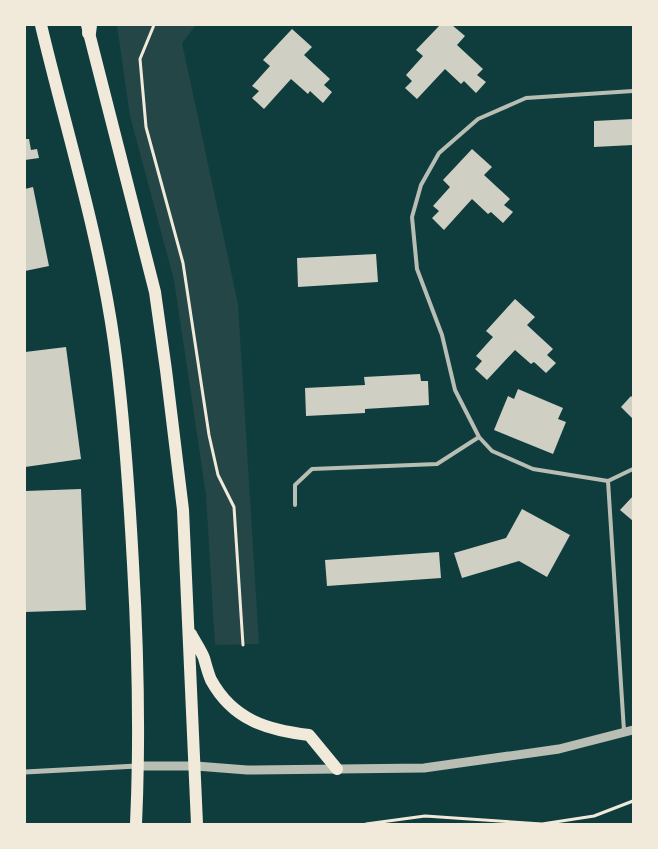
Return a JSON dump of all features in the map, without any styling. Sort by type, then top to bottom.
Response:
[{"type":"main road","points":[[32,25],[42,31],[100,267],[114,341],[130,510],[136,624],[138,766],[136,824]]},
{"type":"main road","points":[[88,28],[155,292],[183,510],[196,766],[197,824]]},
{"type":"main road","points":[[189,631],[203,656],[210,678],[225,702],[244,717],[280,731],[309,735],[337,769]]},
{"type":"street","points":[[25,772],[138,766],[196,766],[247,770],[424,768],[559,749],[629,731]]},
{"type":"lane","points":[[633,91],[526,98],[478,119],[439,153],[421,185],[412,217],[417,269],[442,335],[455,390],[479,437],[492,450],[533,469],[608,481],[633,469]]},
{"type":"lane","points":[[295,505],[295,485],[312,470],[437,464],[479,437]]},
{"type":"lane","points":[[608,481],[629,731]]},
{"type":"path","points":[[149,25],[151,31]]},
{"type":"path","points":[[154,25],[140,59],[146,127],[183,263],[209,435],[218,475],[234,507],[243,644]]},
{"type":"path","points":[[366,824],[425,816],[542,824],[594,816],[633,801]]},
{"type":"shaded area","points":[[117,25],[196,25],[182,43],[238,304],[259,644],[215,645],[206,495],[174,280],[130,116]]},
{"type":"building","points":[[440,25],[452,25],[465,36],[457,45],[483,69],[477,75],[486,82],[476,93],[464,81],[461,84],[445,69],[417,99],[405,88],[412,81],[406,75],[423,56],[416,50]]},
{"type":"building","points":[[292,29],[312,47],[304,55],[330,79],[324,85],[332,92],[323,103],[310,91],[308,94],[291,79],[264,109],[252,98],[259,91],[252,86],[270,66],[263,60]]},
{"type":"building","points":[[633,119],[633,145],[594,147],[594,121]]},
{"type":"building","points":[[25,139],[29,139],[31,150],[37,149],[39,158],[25,160]]},
{"type":"building","points":[[472,149],[492,167],[484,175],[510,199],[504,205],[513,212],[503,223],[491,212],[488,214],[472,199],[444,230],[432,218],[439,211],[433,206],[450,187],[443,180]]},
{"type":"building","points":[[33,187],[49,266],[25,271],[25,189]]},
{"type":"building","points":[[376,254],[378,282],[298,287],[297,258]]},
{"type":"building","points":[[515,299],[535,317],[527,325],[553,349],[547,355],[556,363],[546,373],[534,362],[531,364],[515,350],[487,380],[475,369],[482,361],[476,356],[493,337],[486,331]]},
{"type":"building","points":[[66,347],[81,459],[25,467],[25,352]]},
{"type":"building","points":[[420,374],[421,381],[428,381],[429,405],[365,409],[365,413],[306,416],[305,388],[365,385],[364,377]]},
{"type":"building","points":[[518,389],[563,408],[558,419],[566,422],[553,454],[494,430],[508,396],[514,399]]},
{"type":"building","points":[[631,396],[633,398],[633,419],[621,407]]},
{"type":"building","points":[[81,489],[86,610],[25,612],[25,491]]},
{"type":"building","points":[[633,496],[633,521],[620,510]]},
{"type":"building","points":[[522,509],[570,535],[547,577],[519,561],[462,578],[454,553],[506,538]]},
{"type":"building","points":[[439,552],[441,578],[327,586],[325,560]]}]
